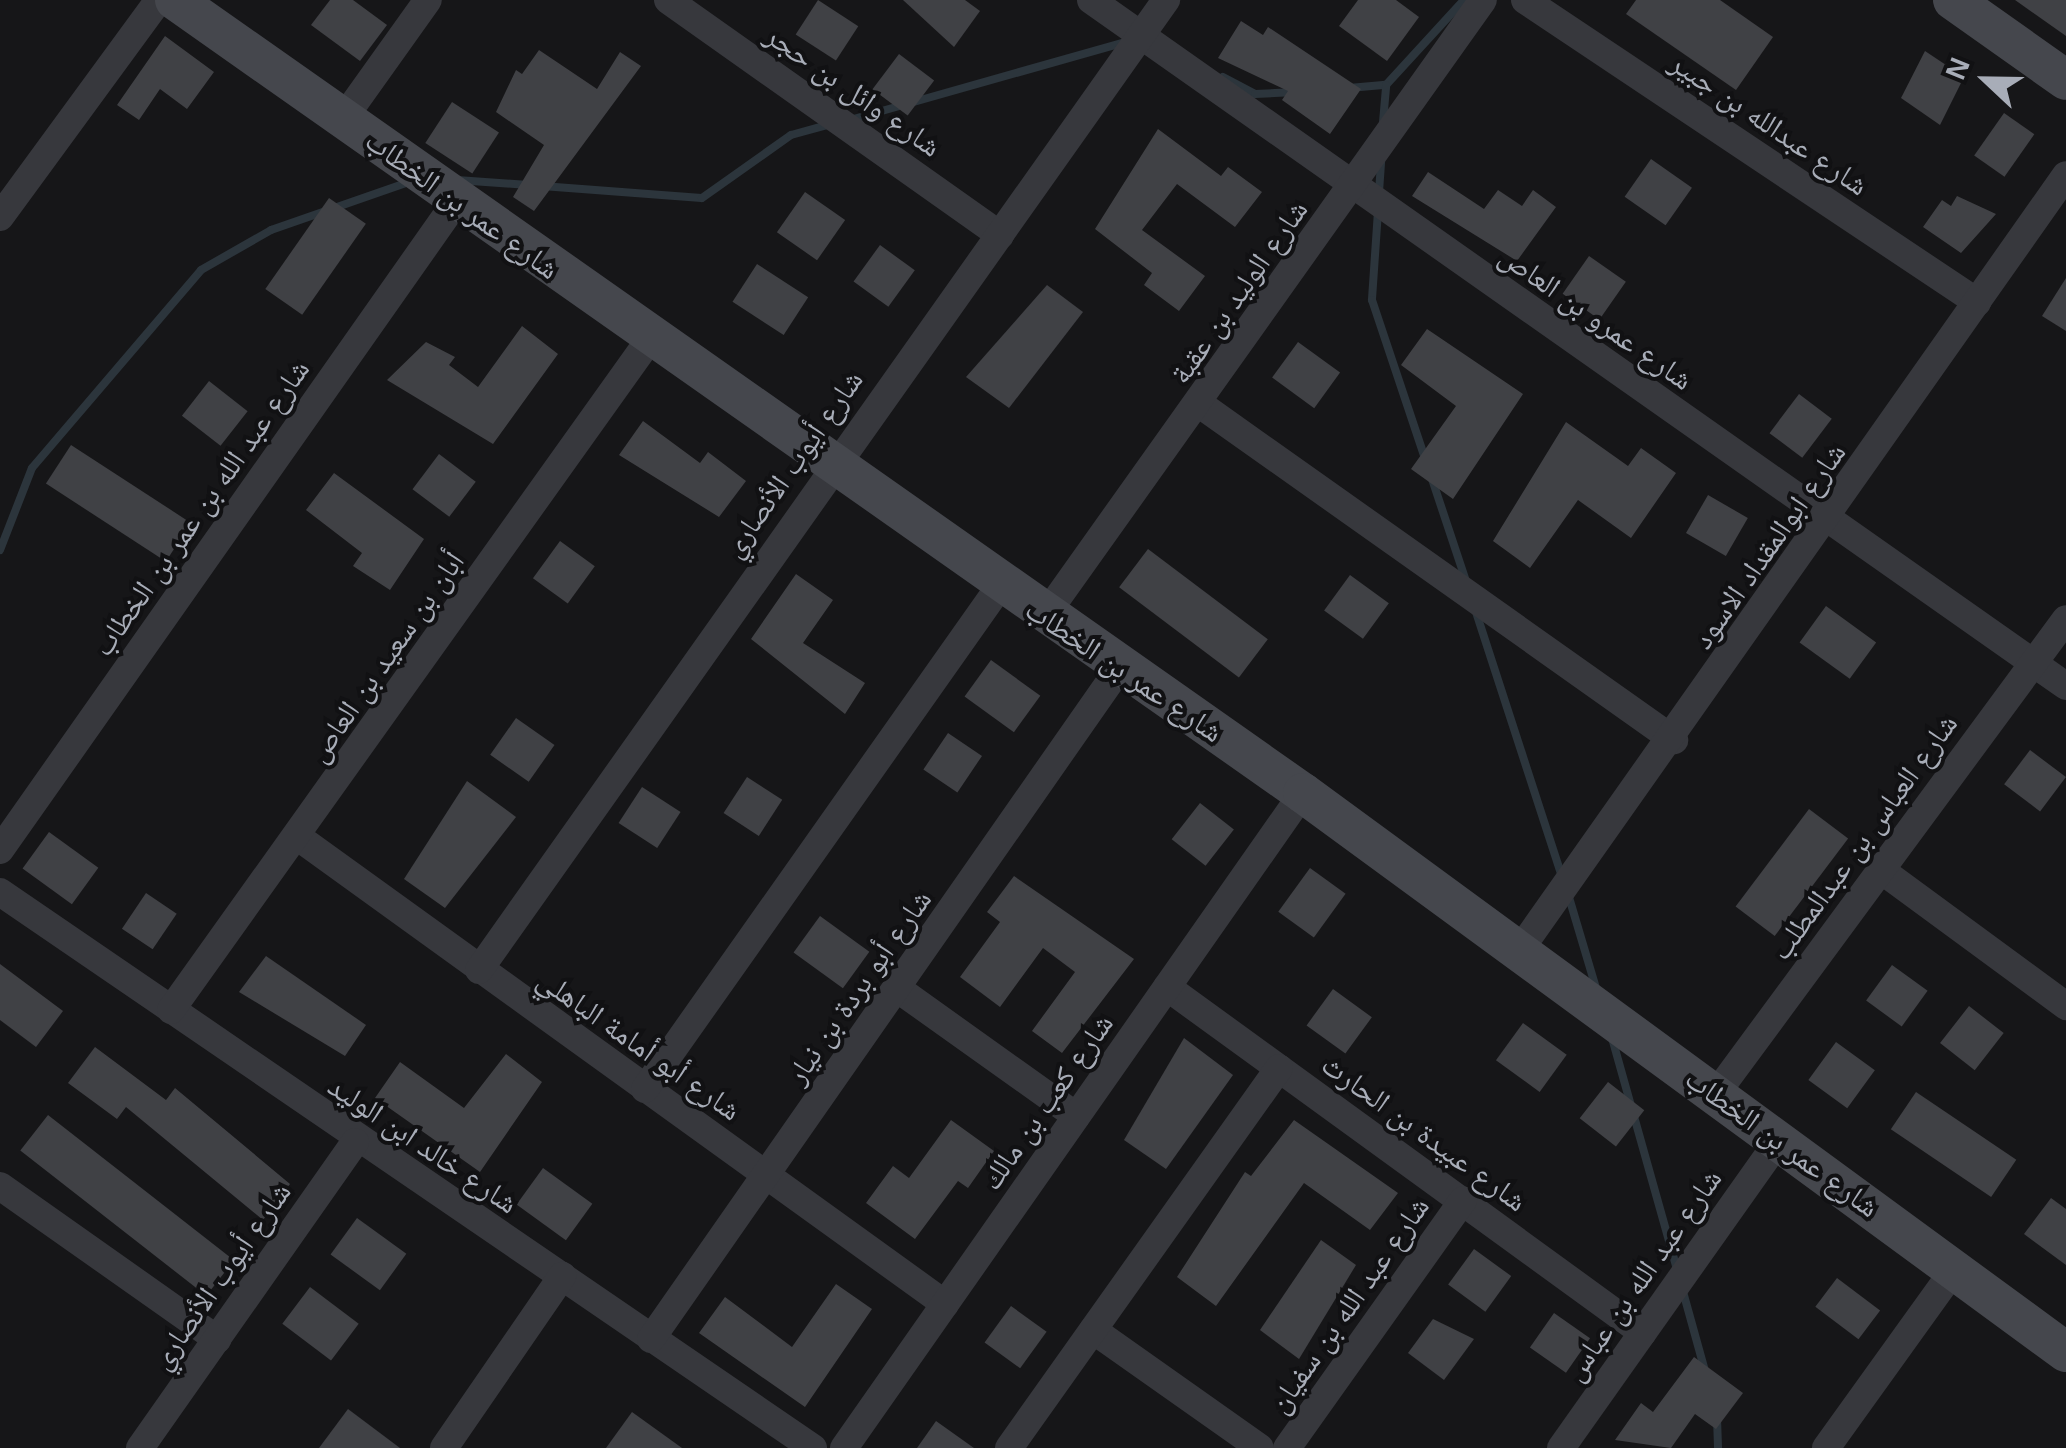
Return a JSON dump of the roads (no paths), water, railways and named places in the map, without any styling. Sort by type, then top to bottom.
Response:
[{"type":"street","points":[[0,218],[159,0]]},
{"type":"street","name":"شارع عمر بن الخطاب","points":[[175,0],[1118,670],[1303,792],[2066,1352]]},
{"type":"street","points":[[344,119],[428,0]]},
{"type":"street","name":"شارع وائل بن حجر","points":[[668,0],[1000,235]]},
{"type":"street","name":"شارع عمرو بن العاص","points":[[1091,0],[1351,187],[2066,686]]},
{"type":"street","name":"شارع أيوب الأنصاري","points":[[479,970],[831,464],[1166,0]]},
{"type":"street","name":"شارع الوليد بن عقبة","points":[[1044,617],[1201,405],[1484,0]]},
{"type":"street","name":"شارع عبدالله بن جبير","points":[[1525,0],[1977,302]]},
{"type":"street","points":[[1953,0],[2066,80]]},
{"type":"street","name":"شارع ابوالمقداد الاسود","points":[[1520,951],[1674,740],[2066,175]]},
{"type":"street","name":"شارع عبد الله بن عمر بن الخطاب","points":[[0,850],[456,202]]},
{"type":"street","name":"أبان بن سعيد بن العاص","points":[[171,1010],[650,339]]},
{"type":"street","points":[[1201,405],[1674,740]]},
{"type":"street","points":[[645,1089],[1000,586]]},
{"type":"street","name":"شارع العباس بن عبدالمطلب","points":[[1715,1094],[2066,619]]},
{"type":"street","name":"شارع أبو بردة بن نيار","points":[[651,1340],[1118,670]]},
{"type":"street","name":"شارع كعب بن مالك","points":[[844,1448],[1303,792]]},
{"type":"street","name":"شارع أبو أمامة الباهلي","points":[[298,837],[945,1304]]},
{"type":"street","points":[[1880,870],[2066,1006]]},
{"type":"street","name":"شارع خالد ابن الوليد","points":[[0,892],[355,1142],[562,1276],[813,1448]]},
{"type":"street","name":"شارع عبيدة بن الحارث","points":[[1167,987],[1643,1332]]},
{"type":"street","points":[[898,989],[1076,1116]]},
{"type":"street","points":[[1009,1448],[1279,1068]]},
{"type":"street","name":"شارع عبد الله بن عباس","points":[[1561,1448],[1779,1140]]},
{"type":"street","name":"شارع أيوب الأنصاري","points":[[140,1448],[355,1142]]},
{"type":"street","points":[[0,1186],[217,1339]]},
{"type":"street","name":"شارع عبد الله بن سفيان","points":[[1287,1448],[1463,1200]]},
{"type":"street","points":[[1826,1448],[1954,1270]]},
{"type":"street","points":[[444,1448],[562,1276]]},
{"type":"street","points":[[1093,1330],[1260,1448]]},
{"type":"waterway","points":[[1349,88],[1386,85],[1464,0]]},
{"type":"waterway","points":[[850,120],[1125,42]]},
{"type":"waterway","points":[[1223,77],[1255,94],[1295,92]]},
{"type":"waterway","points":[[1383,122],[1386,85]]},
{"type":"waterway","points":[[542,186],[702,198],[791,135],[831,124]]},
{"type":"waterway","points":[[1379,192],[1381,161]]},
{"type":"waterway","points":[[457,180],[528,185]]},
{"type":"waterway","points":[[0,550],[32,468],[201,270],[271,230],[409,182]]},
{"type":"waterway","points":[[1378,211],[1372,300],[1425,458]]},
{"type":"waterway","points":[[1431,476],[1466,581]]},
{"type":"waterway","points":[[1475,609],[1562,876]]},
{"type":"waterway","points":[[1568,894],[1597,991]]},
{"type":"waterway","points":[[1612,1038],[1677,1269]]},
{"type":"waterway","points":[[1682,1288],[1705,1371]]},
{"type":"waterway","points":[[1717,1418],[1718,1448]]}]
